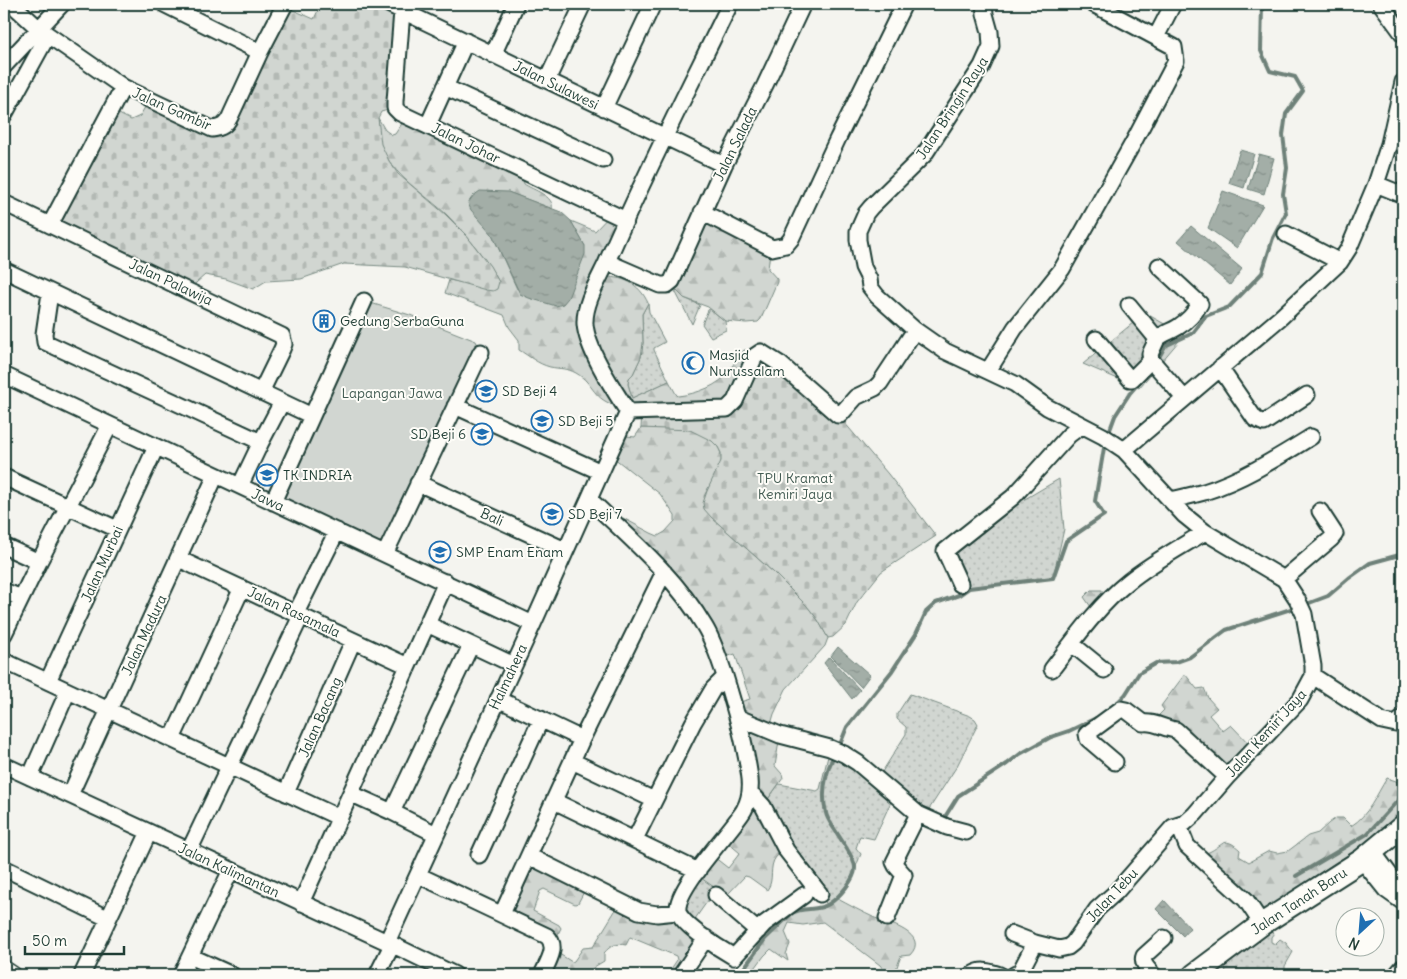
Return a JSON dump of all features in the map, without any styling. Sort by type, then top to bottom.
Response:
[{"type":"main road","name":"Jalan Tanah Baru","points":[[1194,975],[1261,922],[1368,856],[1403,826]]},
{"type":"street","name":"Jalan Gambir","points":[[12,4],[43,32],[123,86],[212,129],[226,124],[285,4]]},
{"type":"street","points":[[4,116],[43,32],[62,4]]},
{"type":"street","points":[[164,4],[260,52]]},
{"type":"street","name":"Jalan Sulawesi","points":[[388,4],[404,7],[493,55],[724,165]]},
{"type":"street","points":[[493,55],[516,4]]},
{"type":"street","points":[[547,80],[583,4]]},
{"type":"street","points":[[604,108],[653,4]]},
{"type":"street","points":[[730,4],[626,220],[589,302],[585,324],[596,355],[612,387],[628,412],[727,409],[735,401],[755,356],[761,352],[780,364],[820,401],[840,415],[856,397],[880,383],[916,330]]},
{"type":"street","name":"Jalan Salada","points":[[607,262],[660,286],[669,284],[672,281],[724,165],[765,85],[802,4]]},
{"type":"street","points":[[702,212],[772,248],[786,245],[791,239],[904,4]]},
{"type":"street","name":"Jalan Bringin Raya","points":[[984,4],[984,14],[990,32],[991,46],[982,66],[924,155],[871,207],[866,213],[858,231],[861,260],[869,279],[870,287],[876,296],[916,330],[945,351],[988,371]]},
{"type":"street","points":[[988,371],[1015,328],[1062,269],[1133,143],[1176,61],[1174,47],[1093,4]]},
{"type":"street","points":[[1156,37],[1173,4]]},
{"type":"street","points":[[1382,4],[1403,34]]},
{"type":"street","name":"Jalan Johar","points":[[404,7],[395,108],[400,113],[626,220]]},
{"type":"street","points":[[4,66],[43,32]]},
{"type":"street","points":[[428,125],[466,41]]},
{"type":"street","points":[[1124,450],[1281,317],[1340,262],[1349,248],[1376,184],[1389,144],[1403,82]]},
{"type":"street","points":[[50,226],[123,86]]},
{"type":"street","points":[[445,87],[603,160]]},
{"type":"street","points":[[1376,184],[1403,195]]},
{"type":"street","name":"Jalan Palawija","points":[[4,203],[282,336],[284,340],[282,349],[261,392]]},
{"type":"street","points":[[1286,234],[1340,262]]},
{"type":"street","points":[[1159,266],[1200,304],[1192,316],[1178,327],[1162,334],[1157,339],[1150,354],[1154,364],[1184,398]]},
{"type":"street","points":[[4,270],[312,416]]},
{"type":"street","points":[[50,293],[44,334],[45,342],[261,442]]},
{"type":"street","points":[[273,502],[364,301]]},
{"type":"street","points":[[1129,305],[1157,339]]},
{"type":"street","points":[[1096,339],[1130,379],[1154,364]]},
{"type":"street","points":[[385,554],[481,352]]},
{"type":"street","points":[[1220,368],[1255,419],[1260,422],[1264,423],[1307,395]]},
{"type":"street","name":"Jalan Kemiri Jaya","points":[[988,371],[1015,384],[1076,428],[1107,439],[1124,450],[1170,500],[1205,532],[1284,579],[1304,614],[1313,676],[1300,700],[1227,776],[1195,814],[1179,826]]},
{"type":"street","name":"Jawa","points":[[4,374],[533,624]]},
{"type":"street","points":[[240,486],[282,402]]},
{"type":"street","points":[[455,406],[601,472]]},
{"type":"street","name":"Halmahera","points":[[377,975],[436,834],[628,412]]},
{"type":"street","points":[[4,634],[110,425]]},
{"type":"street","points":[[960,584],[945,551],[1013,497],[1076,428]]},
{"type":"street","points":[[1170,500],[1204,492],[1260,468],[1311,437]]},
{"type":"street","name":"Jalan Murbai","points":[[48,681],[156,447]]},
{"type":"street","name":"Jalan Madura","points":[[70,795],[216,475]]},
{"type":"street","points":[[4,477],[117,529]]},
{"type":"street","name":"Bali","points":[[418,483],[565,550]]},
{"type":"street","points":[[589,498],[664,572],[684,596],[707,629],[739,718],[751,777],[751,793],[743,812],[698,871],[679,901],[677,912],[683,922],[734,957],[764,924],[804,896]]},
{"type":"street","points":[[1284,579],[1335,534],[1320,511]]},
{"type":"street","points":[[189,851],[336,531]]},
{"type":"street","points":[[1052,669],[1111,597],[1155,562],[1205,532]]},
{"type":"street","points":[[4,546],[39,562]]},
{"type":"street","name":"Jalan Rasamala","points":[[179,559],[408,666]]},
{"type":"street","points":[[502,914],[582,739],[664,572]]},
{"type":"street","points":[[302,903],[446,582]]},
{"type":"street","points":[[172,739],[242,588]]},
{"type":"street","points":[[4,591],[21,598]]},
{"type":"street","points":[[428,624],[514,665]]},
{"type":"street","name":"Jalan Bacang","points":[[286,793],[353,641]]},
{"type":"street","points":[[1072,644],[1104,670]]},
{"type":"street","points":[[392,812],[471,645]]},
{"type":"street","points":[[4,661],[340,818]]},
{"type":"street","points":[[1313,676],[1382,721],[1396,724],[1403,718]]},
{"type":"street","points":[[635,839],[696,717],[713,689],[725,677]]},
{"type":"street","points":[[30,777],[68,691]]},
{"type":"street","points":[[498,699],[582,739]]},
{"type":"street","points":[[1115,762],[1088,739],[1087,734],[1122,709],[1143,723],[1149,722],[1169,730],[1176,730],[1227,776]]},
{"type":"street","points":[[739,718],[780,736],[837,751],[858,763],[918,814],[940,825],[966,832]]},
{"type":"street","points":[[479,855],[541,719]]},
{"type":"street","points":[[572,761],[654,800]]},
{"type":"street","name":"Jalan Kalimantan","points":[[4,765],[390,943],[455,975]]},
{"type":"street","points":[[751,793],[763,806],[790,856],[820,894]]},
{"type":"street","points":[[352,794],[436,834]]},
{"type":"street","points":[[554,801],[698,871]]},
{"type":"street","points":[[887,918],[904,875],[894,862],[918,814]]},
{"type":"street","points":[[1179,826],[1187,846],[1246,900],[1261,922]]},
{"type":"street","name":"Jalan Tebu","points":[[1012,934],[1034,943],[1059,949],[1068,948],[1074,943],[1084,925],[1097,909],[1116,892],[1173,827],[1179,826]]},
{"type":"street","points":[[82,975],[107,918],[149,832]]},
{"type":"street","points":[[530,856],[638,911],[657,914],[677,912]]},
{"type":"street","points":[[1368,856],[1386,890],[1402,901]]},
{"type":"street","points":[[4,868],[107,918]]},
{"type":"street","points":[[181,975],[231,870]]},
{"type":"street","points":[[418,875],[502,914],[552,940],[553,946],[542,975]]},
{"type":"street","points":[[716,895],[758,931]]},
{"type":"street","points":[[681,975],[706,938]]},
{"type":"street","points":[[1152,973],[1144,963],[1144,956],[1164,938]]},
{"type":"street","points":[[1014,975],[1020,972],[1034,943]]},
{"type":"street","points":[[190,956],[232,975]]},
{"type":"street","points":[[1396,975],[1403,967]]},
{"type":"street","points":[[4,969],[13,975]]},
{"type":"street","points":[[975,973],[983,970],[1000,975]]},
{"type":"green space","points":[[321,4],[388,4],[402,11],[395,108],[381,112],[378,118],[381,144],[398,174],[445,214],[466,235],[490,266],[499,282],[497,289],[493,291],[486,290],[405,267],[344,264],[301,279],[266,281],[253,289],[226,279],[205,275],[188,290],[50,225],[111,110],[131,120],[140,116],[150,98],[219,128],[284,6],[314,19]]},
{"type":"green space","points":[[407,116],[523,179],[524,184],[550,200],[552,209],[508,192],[492,234],[517,289],[585,246],[571,221],[595,231],[612,213],[626,220],[601,277],[616,278],[629,282],[640,290],[648,303],[642,314],[643,343],[641,357],[629,378],[628,384],[632,398],[669,381],[678,396],[707,388],[726,376],[744,350],[750,350],[754,353],[731,406],[618,406],[610,403],[598,396],[587,382],[576,373],[566,369],[546,366],[519,350],[519,340],[509,327],[504,315],[445,293],[449,280],[459,282],[499,282],[482,255],[462,230],[401,175],[386,156],[380,142],[378,118],[385,130],[392,135],[395,134]]},
{"type":"green space","points":[[711,222],[770,252],[768,269],[777,279],[777,282],[758,322],[725,321],[708,307],[684,298],[673,287],[705,224]]},
{"type":"green space","points":[[673,287],[684,298],[700,305],[692,324]]},
{"type":"green space","name":"Lapangan Jawa","points":[[364,301],[410,315],[476,341],[481,352],[385,554],[273,502]]},
{"type":"green space","points":[[648,303],[649,312],[665,342],[654,348],[654,350],[669,381],[632,398],[628,384],[629,378],[641,357],[643,343],[642,314]]},
{"type":"green space","points":[[710,309],[725,321],[726,330],[711,337],[702,324]]},
{"type":"green space","points":[[1145,313],[1184,335],[1139,388],[1083,364]]},
{"type":"green space","name":"TPU Kramat Kemiri Jaya","points":[[758,353],[838,415],[888,474],[936,536],[881,572],[857,602],[846,625],[833,637],[828,638],[818,620],[807,606],[704,509],[703,503],[707,491],[721,461],[721,453],[718,447],[712,441],[690,430],[641,428],[642,411],[727,409]]},
{"type":"green space","points":[[641,428],[690,430],[704,435],[715,444],[721,455],[721,462],[704,497],[711,517],[773,572],[807,606],[818,620],[828,638],[825,646],[786,689],[774,714],[769,731],[780,735],[775,766],[783,778],[763,806],[786,850],[777,856],[772,865],[771,882],[767,890],[745,876],[728,894],[724,894],[698,876],[714,857],[728,868],[740,853],[727,842],[747,804],[737,703],[750,699],[735,654],[723,658],[713,642],[617,523],[623,518],[658,536],[665,532],[675,521],[675,516],[660,494],[609,454],[618,435],[635,437]]},
{"type":"green space","points":[[1059,479],[1064,529],[1053,578],[969,588],[950,543]]},
{"type":"green space","points":[[1091,590],[1102,590],[1103,598],[1091,607],[1084,597]]},
{"type":"green space","points":[[1185,674],[1197,689],[1204,688],[1208,698],[1217,708],[1209,715],[1223,731],[1231,725],[1254,749],[1227,777],[1159,715],[1164,710],[1161,706]]},
{"type":"green space","points":[[910,694],[970,716],[978,724],[957,766],[924,817],[894,795],[874,839],[860,836],[856,848],[861,854],[852,876],[841,893],[827,905],[763,806],[779,784],[817,791],[820,789],[830,748],[880,782],[882,772],[906,734],[906,727],[897,719],[897,714]]},
{"type":"green space","points":[[1387,778],[1396,781],[1403,787],[1403,812],[1364,847],[1336,862],[1308,881],[1260,920],[1198,856],[1228,842],[1240,850],[1239,856],[1249,862],[1269,851],[1277,853],[1288,851],[1308,836],[1318,833],[1336,818],[1343,818],[1351,826],[1363,816],[1372,804]]},
{"type":"green space","points":[[529,856],[587,886],[578,903],[575,904],[544,889],[540,891],[533,911],[559,925],[561,928],[552,940],[502,914]]},
{"type":"green space","points":[[698,871],[716,889],[690,926],[678,906]]},
{"type":"green space","points":[[836,898],[875,918],[897,926],[911,935],[915,941],[915,948],[910,955],[901,956],[894,975],[880,975],[883,969],[880,965],[823,922],[803,925],[789,923],[785,932],[790,944],[786,954],[788,961],[771,949],[750,975],[739,975],[765,939],[792,913],[797,910],[819,909]]},
{"type":"green space","points":[[618,906],[677,912],[706,938],[681,975],[667,975],[677,960],[676,956],[630,937],[626,945],[611,946],[604,953],[604,961],[594,967],[588,975],[542,975],[553,950],[572,962],[583,948],[593,947]]},
{"type":"green space","points":[[1269,930],[1274,933],[1271,937],[1271,942],[1275,944],[1280,939],[1293,952],[1285,966],[1285,970],[1291,975],[1226,975],[1225,962]]},
{"type":"water","points":[[1240,150],[1254,154],[1244,188],[1229,183]]},
{"type":"water","points":[[1259,154],[1274,158],[1264,194],[1248,189]]},
{"type":"water","points":[[480,191],[508,192],[561,212],[571,221],[585,246],[585,254],[568,298],[563,304],[556,306],[520,294],[492,234],[471,210],[468,203]]},
{"type":"water","points":[[1223,191],[1263,205],[1237,248],[1208,228]]},
{"type":"water","points":[[1191,226],[1242,269],[1230,285],[1178,241]]},
{"type":"water","points":[[838,647],[870,675],[861,687],[831,656]]},
{"type":"water","points":[[829,657],[860,690],[852,699],[824,663]]},
{"type":"water","points":[[1164,900],[1190,928],[1183,936],[1156,909]]},
{"type":"waterway","points":[[1157,361],[1165,346],[1193,333],[1206,316],[1229,307],[1262,273],[1273,238],[1286,213],[1283,194],[1287,168],[1283,135],[1286,114],[1303,91],[1295,77],[1270,71],[1261,51],[1262,4]]},
{"type":"waterway","points":[[1108,435],[1115,416],[1130,393],[1151,369]]},
{"type":"waterway","points":[[839,747],[847,727],[892,671],[916,634],[926,612],[936,603],[959,595],[969,588],[1053,578],[1066,541],[1104,515],[1095,501],[1105,442]]},
{"type":"waterway","points":[[1304,605],[1328,596],[1370,563],[1403,554]]},
{"type":"waterway","points":[[1114,706],[1125,695],[1139,673],[1156,663],[1176,662],[1190,657],[1226,630],[1297,607]]},
{"type":"waterway","points":[[943,820],[958,796],[1020,754],[1051,737],[1096,718]]},
{"type":"waterway","points":[[739,975],[765,939],[792,913],[820,908],[829,904],[841,893],[853,877],[855,872],[853,859],[828,820],[825,805],[825,782],[835,753]]},
{"type":"waterway","points":[[1296,876],[1367,834],[1403,795]]},
{"type":"place","name":"Gedung SerbaGuna","points":[[324,321]]},
{"type":"place","name":"Masjid Nurussalam","points":[[693,363]]},
{"type":"place","name":"SD Beji 4","points":[[486,391]]},
{"type":"place","name":"SD Beji 5","points":[[542,421]]},
{"type":"place","name":"SD Beji 6","points":[[482,434]]},
{"type":"place","name":"TK INDRIA","points":[[267,475]]},
{"type":"place","name":"SD Beji 7","points":[[552,514]]},
{"type":"place","name":"SMP Enam Enam","points":[[440,552]]}]
